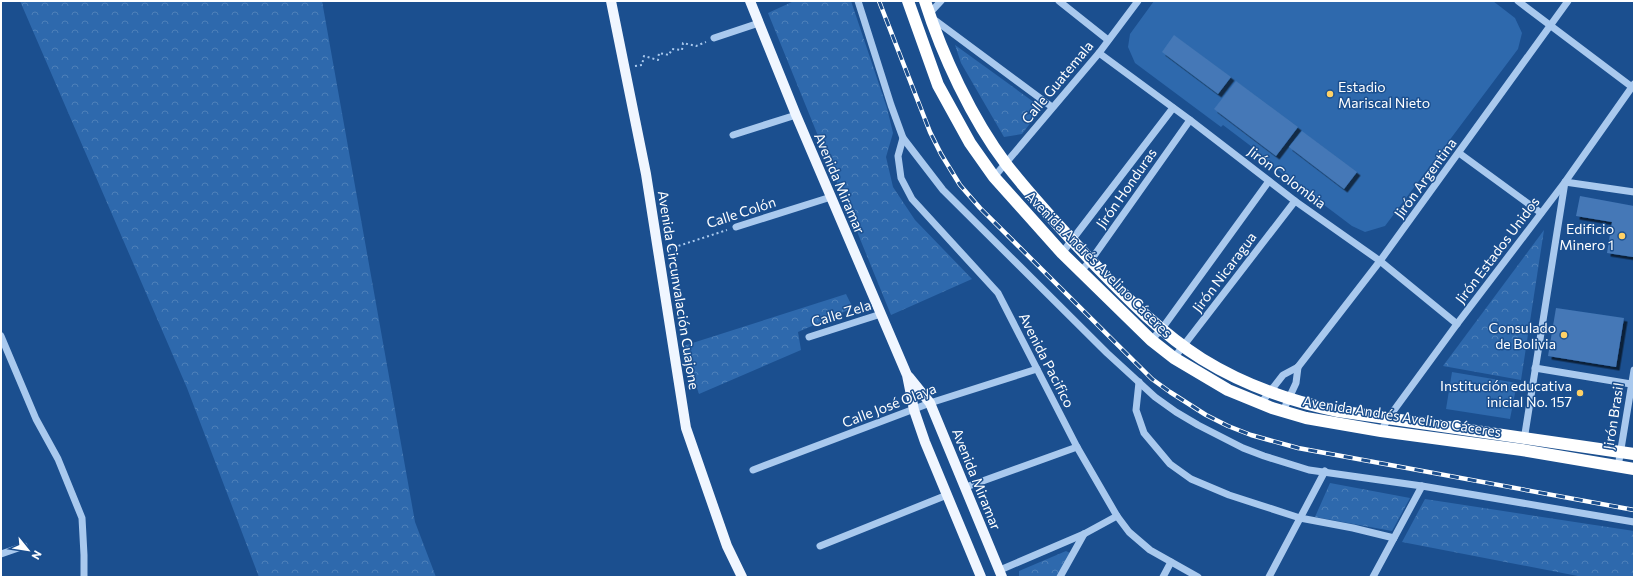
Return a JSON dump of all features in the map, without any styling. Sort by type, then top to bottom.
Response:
[{"type":"highway","name":"Avenida Andrés Avelino Cáceres","points":[[908,1],[938,85],[970,143],[994,177],[1062,253],[1151,340],[1174,358],[1228,390],[1306,418],[1381,431],[1634,454]]},
{"type":"highway","name":"Avenida Andrés Avelino Cáceres","points":[[925,1],[962,91],[1006,164],[1091,260],[1161,330],[1183,347],[1219,369],[1270,393],[1288,399],[1338,411],[1389,417],[1524,445],[1618,467],[1634,469]]},
{"type":"main road","name":"Avenida Circunvalación Cuajone","points":[[611,1],[646,174],[686,428],[727,546],[742,577]]},
{"type":"main road","name":"Avenida Miramar","points":[[750,1],[796,114],[907,375],[914,410],[924,442],[981,577]]},
{"type":"main road","name":"Avenida Miramar","points":[[907,375],[930,403],[1001,574]]},
{"type":"street","points":[[858,1],[903,138],[943,190],[1107,354],[1155,397],[1176,412],[1221,438],[1272,459],[1309,470],[1325,471],[1422,486],[1634,522]]},
{"type":"street","points":[[941,1],[930,15],[1052,107]]},
{"type":"street","points":[[1059,1],[1108,40]]},
{"type":"street","name":"Calle Guatemala","points":[[994,177],[1099,53],[1138,1]]},
{"type":"street","points":[[1518,1],[1633,85]]},
{"type":"street","name":"Jirón Argentina","points":[[1262,403],[1284,374],[1298,367],[1380,261],[1568,1]]},
{"type":"street","points":[[714,38],[759,23]]},
{"type":"street","name":"Jirón Colombia","points":[[1099,53],[1190,120],[1295,201],[1380,261],[1458,324]]},
{"type":"street","name":"Jirón Estados Unidos","points":[[1381,431],[1389,417],[1565,182],[1633,85]]},
{"type":"street","name":"Jirón Honduras","points":[[1062,253],[1073,241],[1173,108]]},
{"type":"street","points":[[733,135],[796,114]]},
{"type":"street","name":"Jirón Honduras","points":[[1081,271],[1091,260],[1190,120]]},
{"type":"street","name":"Avenida Pacifico","points":[[903,138],[898,156],[901,178],[912,198],[998,293],[1077,447],[1117,516],[1129,532],[1150,550],[1198,577]]},
{"type":"street","points":[[1459,153],[1541,213]]},
{"type":"street","name":"Jirón Nicaragua","points":[[1151,340],[1161,330],[1269,181]]},
{"type":"street","points":[[1524,445],[1565,182],[1634,192]]},
{"type":"street","name":"Calle Colón","points":[[736,227],[831,197]]},
{"type":"street","name":"Jirón Nicaragua","points":[[1174,358],[1295,201]]},
{"type":"street","name":"Calle Zela","points":[[809,337],[881,314]]},
{"type":"street","points":[[1,336],[36,419],[58,459],[82,518],[84,577]]},
{"type":"street","name":"Jirón Argentina","points":[[1283,411],[1296,383],[1298,367]]},
{"type":"street","points":[[1535,368],[1631,384]]},
{"type":"street","name":"Calle José Olaya","points":[[753,470],[930,403],[1037,369]]},
{"type":"street","name":"Jirón Brasil","points":[[1618,467],[1634,370]]},
{"type":"street","points":[[1139,382],[1136,410],[1144,433],[1170,464],[1191,479],[1229,495],[1300,518],[1353,528],[1394,538]]},
{"type":"street","points":[[966,487],[1077,447]]},
{"type":"street","points":[[1269,577],[1325,471]]},
{"type":"street","points":[[1373,577],[1422,486]]},
{"type":"street","points":[[820,546],[947,495]]},
{"type":"street","points":[[1001,574],[1084,534],[1117,516]]},
{"type":"street","points":[[1060,577],[1084,534]]},
{"type":"street","points":[[1,554],[24,546]]},
{"type":"street","points":[[1163,577],[1171,562]]},
{"type":"path","points":[[624,62],[635,66],[642,65],[644,56],[658,60],[660,53],[669,55],[672,49],[682,50],[683,43],[696,46],[714,38]]},
{"type":"path","name":"Calle Colón","points":[[659,252],[736,227]]},
{"type":"green space","points":[[20,1],[322,1],[415,522],[436,577],[259,577],[187,388]]},
{"type":"green space","points":[[794,1],[851,1],[887,108],[893,133],[886,157],[893,187],[915,220],[972,279],[891,315],[768,13]]},
{"type":"green space","name":"Estadio Mariscal Nieto","points":[[1154,1],[1493,1],[1515,18],[1522,33],[1518,49],[1385,226],[1365,232],[1352,226],[1255,153],[1256,150],[1223,125],[1221,127],[1135,63],[1128,47],[1130,34]]},
{"type":"green space","points":[[955,45],[1042,108],[1022,134],[1004,137],[961,63]]},
{"type":"green space","points":[[1544,230],[1521,380],[1443,366]]},
{"type":"green space","points":[[846,294],[853,308],[798,332],[801,350],[699,394],[683,346]]},
{"type":"green space","points":[[1452,372],[1517,383],[1510,419],[1446,409]]},
{"type":"green space","points":[[1330,483],[1410,498],[1392,531],[1315,517]]},
{"type":"green space","points":[[1425,499],[1634,531],[1634,577],[1583,577],[1402,542]]},
{"type":"green space","points":[[1066,551],[1070,553],[1057,577],[1019,577],[1019,571]]},
{"type":"building","points":[[1174,35],[1231,77],[1218,94],[1162,52]]},
{"type":"building","points":[[1236,81],[1298,127],[1276,156],[1214,109]]},
{"type":"building","points":[[1302,131],[1357,172],[1344,189],[1289,147]]},
{"type":"building","name":"Edificio Minero 1","points":[[1580,196],[1634,206],[1633,257],[1607,253],[1612,222],[1576,216]]},
{"type":"building","points":[[1556,308],[1624,318],[1616,367],[1548,356]]},
{"type":"railway","points":[[879,1],[930,132],[941,154],[960,185],[980,208],[1152,379],[1170,392],[1206,415],[1228,426],[1251,435],[1298,448],[1634,510]]},
{"type":"place","name":"Estadio Mariscal Nieto","points":[[1330,94]]},
{"type":"place","name":"Edificio Minero 1","points":[[1622,236]]},
{"type":"place","name":"Consulado de Bolivia","points":[[1564,335]]},
{"type":"place","name":"Institución educativa inicial No. 157","points":[[1580,393]]}]
